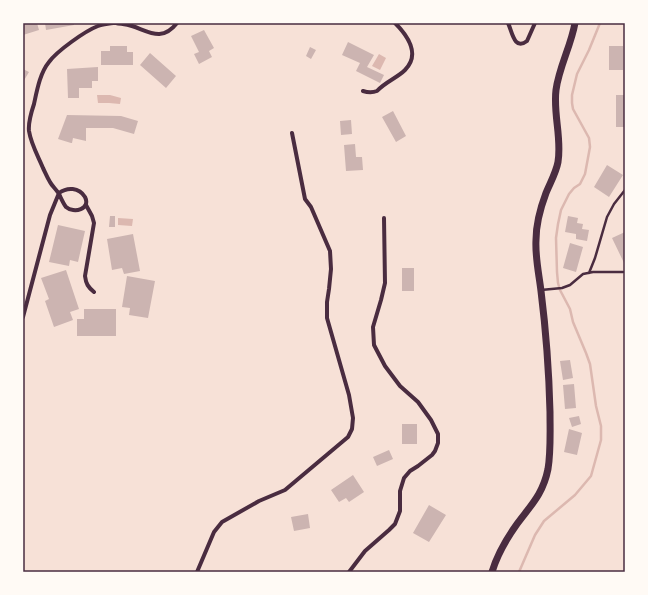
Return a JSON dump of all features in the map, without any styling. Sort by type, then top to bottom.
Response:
[{"type":"main road","points":[[492,572],[501,550],[508,538],[540,492],[548,469],[550,441],[550,396],[544,290],[536,246],[537,225],[540,209],[558,162],[559,139],[556,92],[575,23]]},
{"type":"street","points":[[86,205],[83,209],[79,210],[66,207],[59,193],[49,181],[35,151],[29,130],[30,121],[43,72],[49,62],[58,52],[90,30],[99,25],[113,23]]},
{"type":"street","points":[[116,23],[131,26],[149,33],[159,34],[169,31],[177,23]]},
{"type":"street","points":[[363,91],[373,93],[377,91],[405,70],[409,65],[412,52],[411,45],[406,36],[395,23]]},
{"type":"street","points":[[508,23],[514,40],[521,44],[527,41],[535,23]]},
{"type":"street","points":[[197,572],[214,532],[222,522],[259,501],[285,490],[348,437],[352,429],[353,418],[349,395],[327,318],[327,302],[331,268],[330,251],[311,208],[305,199],[292,133]]},
{"type":"street","points":[[23,316],[50,215],[59,193],[63,190],[74,189],[79,191],[84,196],[86,205],[92,216],[94,223],[84,276],[88,287],[94,292]]},
{"type":"street","points":[[349,572],[365,551],[395,524],[400,511],[400,491],[404,478],[410,471],[432,455],[438,443],[438,434],[431,420],[418,402],[400,386],[385,366],[374,345],[373,327],[385,283],[384,218]]},
{"type":"lane","points":[[589,273],[607,217],[614,204],[625,190]]},
{"type":"lane","points":[[544,290],[562,288],[570,285],[582,274],[593,272],[623,272]]},
{"type":"shaded area","points":[[379,54],[386,58],[380,70],[372,66]]},
{"type":"shaded area","points":[[97,95],[110,95],[121,98],[120,104],[98,103]]},
{"type":"shaded area","points":[[118,218],[133,219],[132,226],[118,225]]},
{"type":"building","points":[[23,23],[37,23],[39,30],[23,35]]},
{"type":"building","points":[[45,23],[74,23],[74,25],[46,30]]},
{"type":"building","points":[[204,30],[214,48],[209,51],[212,57],[199,64],[194,54],[199,52],[191,36]]},
{"type":"building","points":[[348,42],[374,55],[367,67],[384,75],[380,83],[356,71],[360,63],[342,55]]},
{"type":"building","points":[[110,46],[127,46],[127,52],[133,52],[133,65],[101,65],[101,51],[110,51]]},
{"type":"building","points":[[609,46],[623,46],[623,70],[609,70]]},
{"type":"building","points":[[310,47],[316,50],[311,59],[306,56]]},
{"type":"building","points":[[150,53],[176,76],[166,88],[140,65]]},
{"type":"building","points":[[98,67],[98,81],[92,81],[92,88],[79,88],[79,98],[68,98],[67,69]]},
{"type":"building","points":[[23,69],[29,72],[23,82]]},
{"type":"building","points":[[616,95],[625,95],[625,127],[616,127]]},
{"type":"building","points":[[393,111],[406,136],[396,142],[382,117]]},
{"type":"building","points":[[67,115],[121,116],[138,121],[134,134],[113,128],[86,128],[86,141],[73,138],[71,143],[58,139]]},
{"type":"building","points":[[351,120],[352,134],[341,135],[340,121]]},
{"type":"building","points":[[355,144],[356,157],[362,157],[363,170],[346,171],[344,145]]},
{"type":"building","points":[[607,165],[623,175],[609,197],[594,187]]},
{"type":"building","points":[[110,216],[115,216],[115,227],[109,227]]},
{"type":"building","points":[[568,216],[578,218],[577,223],[583,224],[582,229],[589,230],[587,241],[576,239],[576,234],[565,232]]},
{"type":"building","points":[[58,225],[85,231],[78,262],[70,260],[69,266],[49,262]]},
{"type":"building","points":[[625,232],[625,265],[612,238]]},
{"type":"building","points":[[133,234],[140,271],[124,274],[122,268],[112,270],[107,239]]},
{"type":"building","points":[[570,243],[583,247],[576,272],[563,268]]},
{"type":"building","points":[[402,268],[414,268],[414,291],[402,291]]},
{"type":"building","points":[[66,270],[79,309],[70,312],[73,320],[54,327],[45,301],[49,299],[41,278]]},
{"type":"building","points":[[127,276],[155,281],[148,318],[129,315],[130,308],[122,307]]},
{"type":"building","points":[[84,309],[116,309],[116,336],[77,336],[77,319],[84,319]]},
{"type":"building","points":[[570,360],[573,378],[563,380],[560,361]]},
{"type":"building","points":[[574,384],[576,408],[565,409],[563,385]]},
{"type":"building","points":[[579,416],[581,424],[572,427],[569,418]]},
{"type":"building","points":[[402,424],[417,424],[417,444],[402,444]]},
{"type":"building","points":[[569,429],[582,433],[577,455],[564,452]]},
{"type":"building","points":[[389,450],[393,459],[377,466],[373,457]]},
{"type":"building","points":[[353,475],[364,492],[349,502],[346,498],[339,502],[331,490]]},
{"type":"building","points":[[429,505],[446,515],[429,542],[413,533]]},
{"type":"building","points":[[308,514],[310,528],[294,531],[291,517]]},
{"type":"waterway","points":[[519,572],[535,535],[544,521],[575,495],[591,476],[601,440],[601,426],[596,406],[590,364],[573,322],[570,309],[558,283],[556,238],[561,210],[569,194],[580,184],[585,174],[590,147],[589,138],[573,109],[572,95],[577,74],[600,23]]}]
